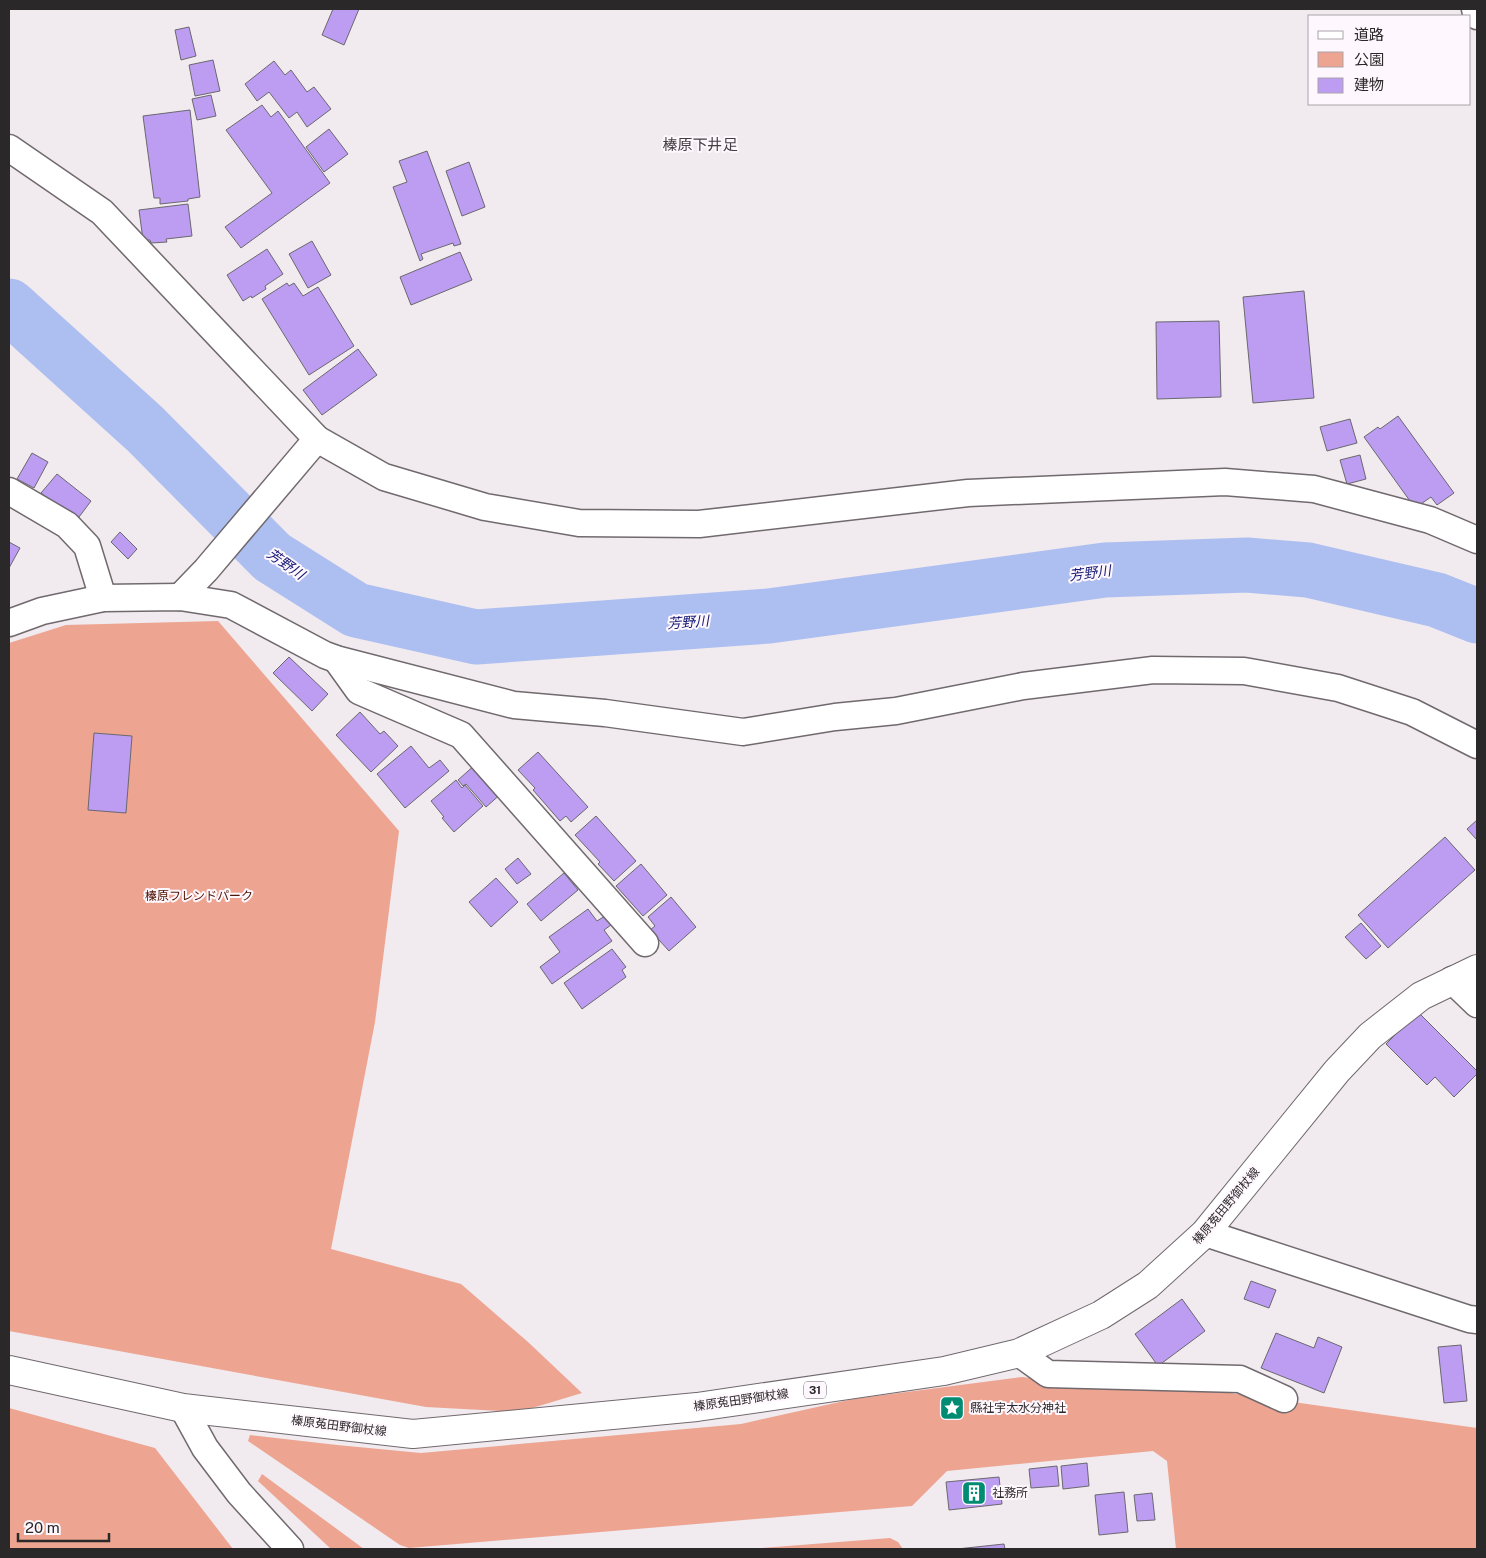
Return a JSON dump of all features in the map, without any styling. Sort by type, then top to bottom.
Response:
[{"type":"main road","name":"榛原菟田野御杖線","points":[[9,1370],[183,1408],[413,1434],[697,1407],[944,1371],[1020,1353],[1101,1315],[1155,1279],[1206,1233],[1337,1071],[1370,1036],[1421,996],[1477,968]]},
{"type":"street","points":[[1475,9],[1477,16]]},
{"type":"street","points":[[9,148],[102,212],[317,439],[384,477],[485,507],[579,523],[699,524],[968,493],[1225,482],[1314,490],[1430,520],[1477,540]]},
{"type":"street","points":[[180,597],[206,570],[317,439]]},
{"type":"street","points":[[9,492],[67,525],[87,546],[103,598]]},
{"type":"street","points":[[9,623],[42,611],[103,598],[180,597],[231,605],[336,659],[514,705],[605,713],[743,732],[834,717],[896,711],[1023,686],[1153,670],[1244,671],[1347,691],[1412,712],[1477,745]]},
{"type":"street","points":[[336,659],[359,692],[461,735],[645,943]]},
{"type":"street","points":[[1452,980],[1477,1004]]},
{"type":"street","points":[[1206,1233],[1477,1320]]},
{"type":"street","points":[[1020,1353],[1048,1374],[1240,1379],[1284,1399]]},
{"type":"street","points":[[183,1408],[205,1448],[216,1463],[239,1493],[290,1549]]},
{"type":"green space","name":"榛原フレンドパーク","points":[[218,621],[399,831],[375,1022],[331,1249],[461,1284],[528,1342],[582,1393],[519,1412],[426,1407],[9,1331],[9,643],[66,625]]},
{"type":"green space","points":[[1022,1377],[1097,1385],[1230,1393],[1477,1428],[1477,1549],[1176,1549],[1167,1461],[1153,1451],[947,1471],[912,1506],[409,1548],[400,1545],[248,1441],[250,1435],[421,1453],[741,1424],[853,1399]]},
{"type":"green space","points":[[9,1408],[155,1448],[233,1549],[9,1549]]},
{"type":"green space","points":[[262,1474],[364,1549],[331,1549],[258,1481]]},
{"type":"green space","points":[[890,1538],[898,1542],[903,1549],[750,1549]]},
{"type":"building","points":[[333,9],[359,9],[344,45],[322,35]]},
{"type":"building","points":[[189,27],[196,56],[181,60],[175,30]]},
{"type":"building","points":[[213,60],[220,91],[195,96],[189,65]]},
{"type":"building","points":[[274,61],[285,75],[291,70],[307,92],[314,87],[331,109],[307,127],[297,112],[289,118],[269,92],[257,101],[245,84]]},
{"type":"building","points":[[211,95],[216,116],[197,120],[192,99]]},
{"type":"building","points":[[262,105],[271,117],[278,111],[330,183],[241,248],[225,227],[272,193],[226,130]]},
{"type":"building","points":[[190,110],[200,197],[188,199],[188,201],[160,204],[160,198],[154,198],[143,116]]},
{"type":"building","points":[[329,129],[348,154],[324,172],[306,147]]},
{"type":"building","points":[[427,151],[461,244],[454,246],[453,243],[421,254],[423,259],[420,261],[393,187],[407,182],[399,161]]},
{"type":"building","points":[[469,162],[485,207],[462,216],[446,171]]},
{"type":"building","points":[[188,204],[192,236],[166,239],[167,242],[151,243],[150,240],[143,240],[139,210]]},
{"type":"building","points":[[312,241],[331,275],[308,288],[289,254]]},
{"type":"building","points":[[267,249],[283,274],[265,286],[266,289],[252,298],[251,296],[243,301],[227,275]]},
{"type":"building","points":[[460,252],[472,280],[411,305],[400,277]]},
{"type":"building","points":[[287,283],[289,286],[294,283],[303,296],[318,287],[354,346],[309,375],[262,299]]},
{"type":"building","points":[[1304,291],[1314,398],[1253,403],[1243,297]]},
{"type":"building","points":[[1219,321],[1221,397],[1157,399],[1156,322]]},
{"type":"building","points":[[358,349],[377,375],[322,415],[303,390]]},
{"type":"building","points":[[1398,416],[1454,493],[1437,505],[1431,497],[1415,508],[1364,437],[1378,427],[1380,429]]},
{"type":"building","points":[[1350,419],[1357,443],[1327,451],[1320,427]]},
{"type":"building","points":[[32,453],[48,462],[34,488],[17,479]]},
{"type":"building","points":[[1360,455],[1366,479],[1347,484],[1340,460]]},
{"type":"building","points":[[57,474],[91,501],[76,521],[41,493]]},
{"type":"building","points":[[120,532],[137,549],[128,559],[111,542]]},
{"type":"building","points":[[9,542],[20,548],[9,568]]},
{"type":"building","points":[[289,657],[328,694],[312,711],[273,673]]},
{"type":"building","points":[[360,712],[380,734],[384,731],[398,746],[371,772],[336,735]]},
{"type":"building","points":[[94,733],[132,736],[126,813],[88,810]]},
{"type":"building","points":[[411,746],[429,768],[440,760],[449,771],[405,808],[377,774]]},
{"type":"building","points":[[538,752],[588,807],[571,822],[566,816],[560,821],[533,790],[535,788],[518,770]]},
{"type":"building","points":[[477,763],[503,792],[486,807],[466,784],[463,786],[458,780]]},
{"type":"building","points":[[456,780],[462,788],[465,785],[483,806],[454,832],[431,801]]},
{"type":"building","points":[[596,816],[636,861],[614,881],[598,864],[600,862],[575,835]]},
{"type":"building","points":[[1477,820],[1477,840],[1467,829]]},
{"type":"building","points":[[1445,837],[1475,870],[1388,948],[1358,915]]},
{"type":"building","points":[[518,858],[531,874],[517,884],[505,869]]},
{"type":"building","points":[[641,864],[667,895],[643,916],[616,886]]},
{"type":"building","points":[[564,873],[578,890],[541,921],[527,904]]},
{"type":"building","points":[[496,878],[518,902],[491,927],[469,902]]},
{"type":"building","points":[[671,897],[696,927],[669,951],[650,930],[655,926],[648,917]]},
{"type":"building","points":[[588,909],[597,921],[605,916],[611,925],[604,930],[612,941],[552,984],[540,967],[560,952],[549,937]]},
{"type":"building","points":[[1361,923],[1381,946],[1366,959],[1345,937]]},
{"type":"building","points":[[612,949],[626,967],[622,970],[626,977],[582,1009],[564,983]]},
{"type":"building","points":[[1418,1012],[1477,1071],[1477,1074],[1454,1097],[1435,1077],[1427,1085],[1386,1044]]},
{"type":"building","points":[[1251,1281],[1276,1290],[1269,1308],[1244,1299]]},
{"type":"building","points":[[1182,1299],[1205,1331],[1158,1366],[1135,1334]]},
{"type":"building","points":[[1276,1333],[1314,1348],[1318,1337],[1342,1347],[1324,1393],[1261,1368]]},
{"type":"building","points":[[1461,1345],[1467,1401],[1444,1403],[1438,1347]]},
{"type":"building","points":[[1087,1463],[1089,1486],[1063,1489],[1061,1466]]},
{"type":"building","points":[[1057,1466],[1059,1486],[1031,1488],[1029,1469]]},
{"type":"building","name":"社務所","points":[[999,1477],[1002,1504],[949,1510],[946,1482]]},
{"type":"building","points":[[1124,1492],[1128,1532],[1099,1535],[1095,1495]]},
{"type":"building","points":[[1152,1493],[1155,1520],[1137,1521],[1134,1495]]},
{"type":"building","points":[[1004,1544],[1005,1549],[957,1549]]},
{"type":"waterway","name":"芳野川","points":[[9,306],[145,429],[272,557],[356,610],[476,637],[769,616],[1105,570],[1247,565],[1308,570],[1437,600],[1477,616]]},
{"type":"place","name":"縣社宇太水分神社","points":[[952,1408]]},
{"type":"place","name":"社務所","points":[[974,1493]]},
{"type":"district","name":"榛原下井足","points":[[700,145]]}]
